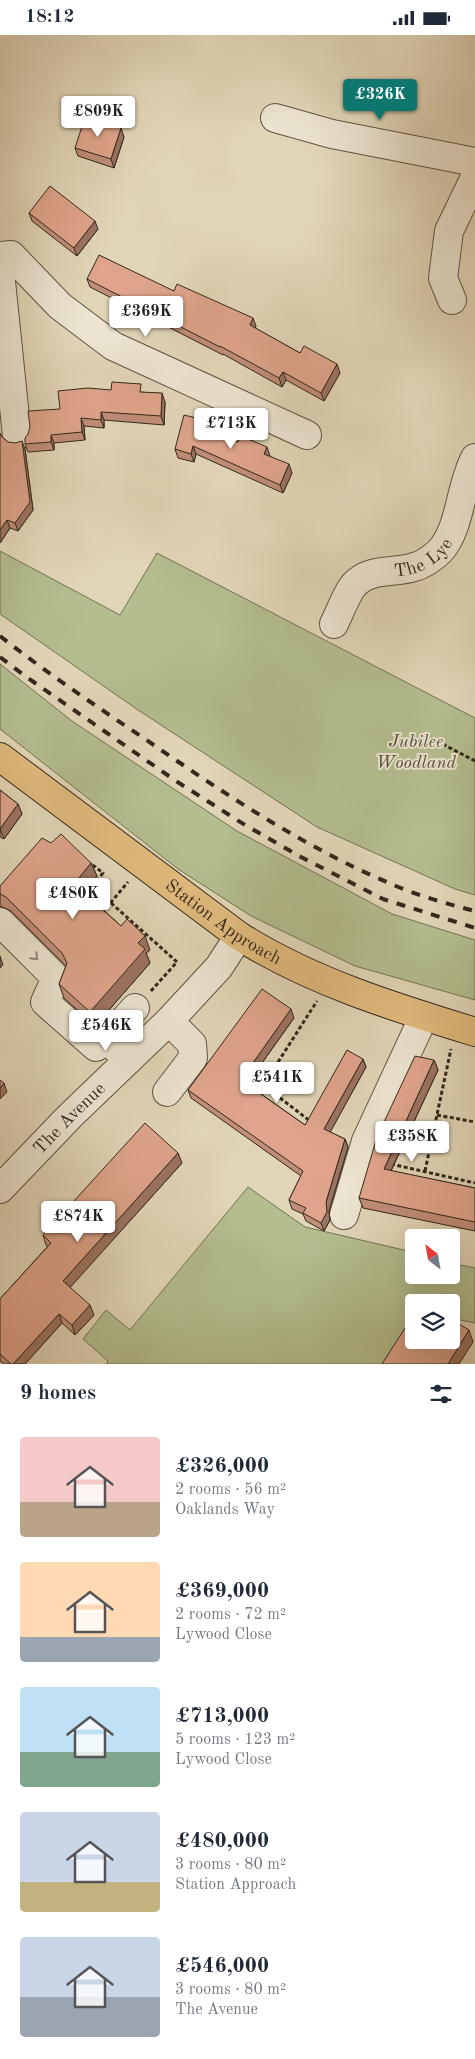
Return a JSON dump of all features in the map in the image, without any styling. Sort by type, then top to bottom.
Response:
[{"type":"main road","name":"Station Approach","points":[[0,757],[239,936],[291,966],[329,982],[388,1006],[466,1029]]},
{"type":"street","points":[[276,118],[332,133],[475,161]]},
{"type":"street","points":[[452,300],[443,279],[449,231],[475,177]]},
{"type":"street","points":[[0,257],[11,255],[60,306],[113,346],[307,435]]},
{"type":"street","points":[[0,272],[18,436]]},
{"type":"street","name":"The Lye","points":[[334,624],[353,587],[362,579],[373,573],[414,567],[426,562],[440,550],[451,532],[475,458]]},
{"type":"street","points":[[0,922],[56,978],[45,1002],[96,1047],[107,1039],[135,1007]]},
{"type":"street","name":"The Avenue","points":[[0,1189],[70,1116],[169,1021],[219,967],[239,936]]},
{"type":"street","points":[[344,1215],[366,1141],[424,1016]]},
{"type":"street","points":[[167,1091],[194,1058],[192,1044],[169,1021]]},
{"type":"street","points":[[107,1039],[128,1060]]},
{"type":"path","points":[[399,745],[433,739],[475,761]]},
{"type":"path","points":[[82,899],[103,873],[88,861]]},
{"type":"path","points":[[95,909],[100,916],[120,892]]},
{"type":"path","points":[[111,903],[177,962],[135,1007]]},
{"type":"path","points":[[256,1097],[329,982]]},
{"type":"path","points":[[426,1171],[437,1115],[466,1029]]},
{"type":"path","points":[[248,1073],[316,1125]]},
{"type":"path","points":[[437,1115],[475,1121]]},
{"type":"path","points":[[361,1158],[475,1183]]},
{"type":"green space","name":"Jubilee Woodland","points":[[0,551],[120,615],[157,553],[475,718],[475,895],[455,889],[317,827],[138,710],[0,614]]},
{"type":"green space","points":[[0,664],[72,721],[237,831],[392,914],[475,940],[475,1000],[355,966],[251,916],[178,869],[0,729]]},
{"type":"green space","points":[[248,1187],[305,1227],[405,1250],[405,1284],[460,1284],[460,1265],[475,1268],[475,1323],[460,1320],[460,1294],[405,1294],[405,1346],[394,1364],[106,1364],[108,1361],[83,1339],[106,1310],[130,1330]]},
{"type":"building","points":[[85,117],[121,128],[111,159],[75,148]]},
{"type":"building","points":[[50,186],[95,221],[74,248],[29,213]]},
{"type":"building","points":[[99,255],[174,291],[177,284],[253,318],[250,325],[300,353],[304,346],[337,364],[321,393],[283,372],[279,378],[87,279]]},
{"type":"building","points":[[112,382],[141,384],[140,392],[162,393],[161,416],[101,412],[101,420],[81,418],[82,432],[51,435],[51,442],[25,444],[25,438],[30,427],[28,411],[60,409],[58,391],[88,388],[111,390]]},
{"type":"building","points":[[184,415],[200,419],[198,425],[238,442],[241,436],[267,447],[264,454],[289,464],[280,485],[193,446],[191,454],[175,449]]},
{"type":"building","points":[[0,433],[8,442],[22,441],[30,502],[15,523],[7,520],[0,530]]},
{"type":"building","points":[[0,790],[18,804],[0,829]]},
{"type":"building","points":[[61,834],[91,863],[74,884],[121,926],[127,919],[145,936],[138,943],[145,949],[90,1012],[59,984],[67,963],[62,953],[6,897],[0,894],[0,886],[42,838],[51,843]]},
{"type":"building","points":[[262,989],[291,1009],[241,1080],[305,1125],[347,1050],[363,1059],[324,1129],[345,1139],[326,1202],[327,1212],[321,1223],[303,1213],[306,1208],[289,1200],[303,1171],[188,1090]]},
{"type":"building","points":[[415,1056],[434,1060],[384,1169],[475,1188],[475,1222],[359,1198],[377,1137]]},
{"type":"building","points":[[0,1080],[4,1083],[0,1088]]},
{"type":"building","points":[[145,1123],[178,1153],[63,1281],[90,1305],[72,1325],[59,1314],[11,1364],[0,1354],[0,1299],[51,1243],[43,1235]]},
{"type":"building","points":[[460,1324],[469,1330],[460,1345]]},
{"type":"building","points":[[405,1328],[405,1349],[457,1349],[448,1364],[382,1364]]},
{"type":"railway","points":[[0,636],[72,689],[174,759],[294,835],[357,868],[399,887],[432,899],[475,911]]},
{"type":"railway","points":[[0,657],[176,781],[245,825],[301,857],[383,899],[475,928]]}]
